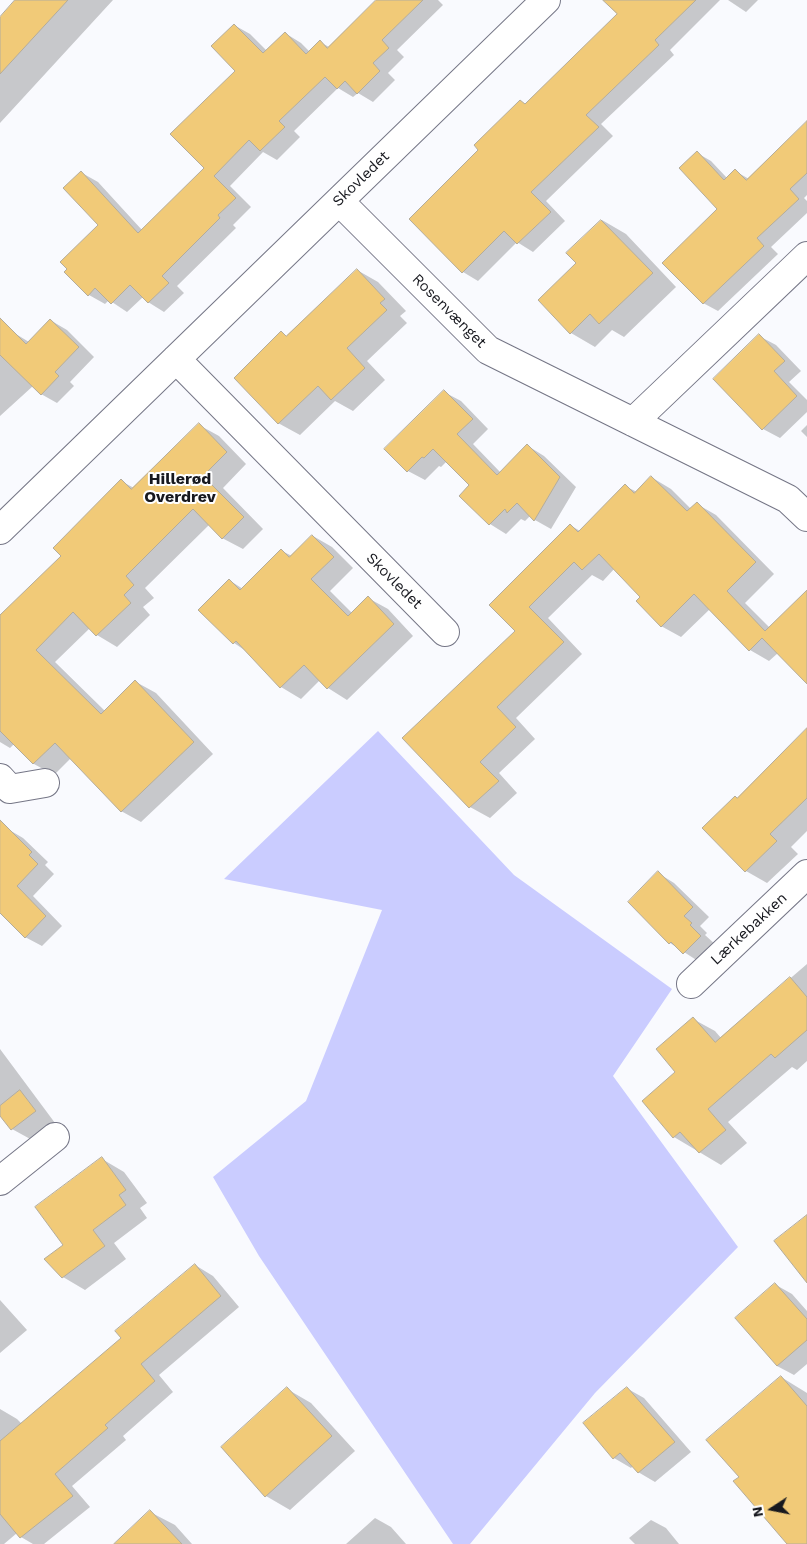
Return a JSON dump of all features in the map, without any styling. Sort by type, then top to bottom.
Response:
[{"type":"street","name":"Skovledet","points":[[0,530],[546,0]]},
{"type":"street","name":"Rosenvænget","points":[[338,201],[488,350],[788,499],[807,517]]},
{"type":"street","points":[[633,422],[807,256]]},
{"type":"street","name":"Skovledet","points":[[176,359],[444,632]]},
{"type":"street","points":[[0,778],[10,790],[46,783]]},
{"type":"street","name":"Lærkebakken","points":[[691,984],[807,874]]},
{"type":"street","points":[[0,1181],[55,1137]]},
{"type":"shaded area","points":[[378,731],[514,875],[672,989],[613,1076],[738,1247],[595,1393],[470,1544],[453,1544],[259,1256],[213,1177],[306,1101],[382,910],[224,879]]},
{"type":"building","points":[[15,0],[68,0],[0,74],[0,17]]},
{"type":"building","points":[[376,0],[423,0],[382,40],[389,48],[373,63],[380,71],[357,94],[345,81],[337,89],[325,77],[279,121],[285,127],[260,151],[249,140],[214,176],[236,198],[218,215],[220,218],[162,276],[169,283],[148,303],[130,285],[111,304],[95,288],[88,296],[64,272],[67,269],[60,262],[98,225],[63,188],[81,171],[138,233],[204,168],[170,134],[235,71],[211,46],[234,24],[263,53],[285,32],[306,54],[320,40],[327,48]]},
{"type":"building","points":[[603,0],[696,0],[655,40],[659,45],[586,115],[599,127],[531,192],[551,212],[517,244],[504,231],[462,273],[409,219],[478,150],[474,145],[520,100],[525,104],[617,14]]},
{"type":"building","points":[[807,121],[807,173],[790,189],[799,199],[757,238],[764,246],[703,304],[662,263],[717,209],[679,168],[697,151],[724,180],[735,169],[746,180]]},
{"type":"building","points":[[601,220],[653,273],[599,324],[590,314],[570,334],[538,300],[576,263],[566,253]]},
{"type":"building","points":[[357,269],[385,299],[380,303],[387,310],[347,348],[365,368],[331,400],[318,386],[278,424],[234,378],[281,331],[286,336]]},
{"type":"building","points":[[0,318],[26,344],[50,319],[79,347],[55,372],[59,376],[41,395],[0,355]]},
{"type":"building","points":[[759,334],[785,361],[774,371],[797,396],[762,430],[713,379]]},
{"type":"building","points":[[444,390],[473,419],[457,434],[497,475],[527,444],[560,477],[534,521],[517,503],[507,513],[505,509],[489,525],[459,496],[469,485],[433,449],[407,472],[384,449]]},
{"type":"building","points":[[199,423],[227,452],[203,476],[244,517],[222,539],[193,509],[126,576],[134,585],[124,595],[131,603],[96,636],[73,612],[36,650],[101,714],[135,680],[194,742],[121,812],[55,743],[33,764],[0,731],[0,615],[61,556],[53,548],[121,479],[131,489]]},
{"type":"building","points":[[651,476],[687,511],[697,502],[756,562],[727,591],[765,631],[807,590],[807,684],[762,638],[749,651],[694,594],[661,627],[636,601],[640,597],[599,554],[582,570],[574,562],[529,607],[564,642],[497,707],[516,727],[480,762],[499,781],[469,808],[402,738],[515,631],[489,605],[570,524],[578,532],[625,484],[634,493]]},
{"type":"building","points":[[312,535],[334,557],[311,579],[348,616],[368,596],[394,624],[327,689],[304,665],[280,688],[236,641],[233,644],[198,610],[229,579],[240,590],[281,549],[289,557]]},
{"type":"building","points":[[807,728],[807,798],[770,834],[777,841],[745,872],[702,828],[735,796],[737,798]]},
{"type":"building","points":[[0,820],[32,852],[29,855],[38,864],[17,886],[46,916],[25,938],[0,913]]},
{"type":"building","points":[[658,871],[693,907],[684,916],[692,923],[690,925],[701,936],[683,954],[671,942],[669,944],[628,902]]},
{"type":"building","points":[[790,977],[807,997],[807,1030],[775,1058],[771,1054],[708,1109],[726,1130],[699,1153],[680,1132],[673,1138],[642,1101],[675,1072],[656,1049],[693,1017],[715,1042]]},
{"type":"building","points":[[20,1090],[36,1111],[11,1130],[0,1116],[0,1106]]},
{"type":"building","points":[[102,1157],[126,1190],[119,1195],[126,1205],[93,1230],[105,1246],[62,1278],[44,1259],[63,1245],[35,1207]]},
{"type":"building","points":[[807,1215],[807,1283],[774,1241]]},
{"type":"building","points":[[195,1264],[221,1296],[141,1364],[155,1381],[105,1425],[108,1428],[55,1474],[73,1496],[20,1538],[0,1514],[0,1441],[121,1338],[115,1331]]},
{"type":"building","points":[[775,1283],[807,1319],[807,1340],[777,1366],[735,1318]]},
{"type":"building","points":[[781,1376],[807,1406],[807,1544],[787,1544],[733,1481],[739,1477],[706,1440]]},
{"type":"building","points":[[287,1387],[332,1436],[265,1497],[221,1447]]},
{"type":"building","points":[[627,1387],[675,1442],[638,1473],[620,1453],[613,1459],[583,1423]]},
{"type":"building","points":[[150,1510],[182,1544],[114,1544]]},
{"type":"district","name":"Hillerød Overdrev","points":[[180,488]]}]
